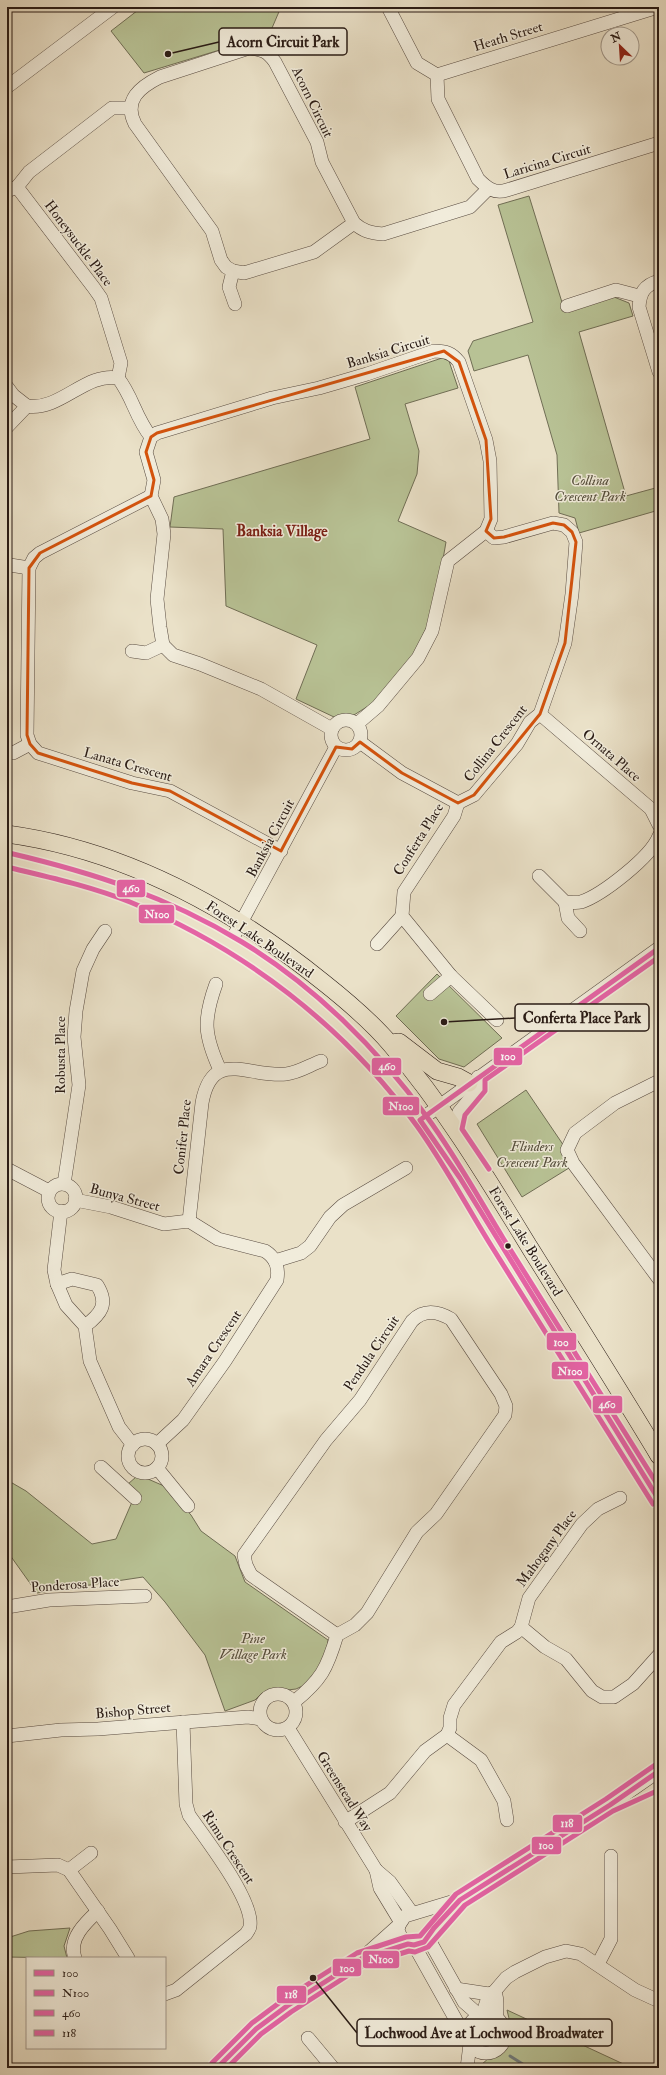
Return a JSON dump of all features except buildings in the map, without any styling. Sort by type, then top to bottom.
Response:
[{"type":"main road","name":"Forest Lake Boulevard","points":[[7,834],[35,838],[85,850],[122,864],[206,902],[297,961],[343,998],[391,1044],[438,1105],[497,1194],[659,1456]]},
{"type":"main road","name":"Forest Lake Boulevard","points":[[7,860],[44,867],[141,898],[189,919],[230,943],[286,980],[361,1047],[420,1120],[460,1178],[490,1229],[659,1500]]},
{"type":"main road","points":[[391,1044],[399,1042],[437,1071],[473,1080]]},
{"type":"street","points":[[7,87],[113,7]]},
{"type":"street","points":[[388,7],[418,63],[437,75]]},
{"type":"street","name":"Heath Street","points":[[437,75],[658,7]]},
{"type":"street","name":"Acorn Circuit","points":[[131,108],[133,97],[140,90],[160,77],[249,48],[261,49],[269,54],[275,62],[317,142],[322,162],[354,223]]},
{"type":"street","name":"Laricina Circuit","points":[[437,75],[438,99],[478,179],[488,189],[499,192],[659,143]]},
{"type":"street","name":"Honeysuckle Place","points":[[118,378],[121,363],[101,298],[12,189],[28,172],[112,108],[131,108]]},
{"type":"street","points":[[131,108],[135,124],[212,230],[221,260],[226,267],[233,271],[244,273],[314,252],[354,223],[370,233],[383,234],[470,207],[488,189]]},
{"type":"street","points":[[233,271],[229,287],[235,304]]},
{"type":"street","points":[[659,281],[645,287],[640,296],[639,307],[659,372]]},
{"type":"street","points":[[567,306],[616,290],[640,296]]},
{"type":"street","name":"Banksia Circuit","points":[[151,437],[157,433],[272,398],[319,388],[367,374],[434,351],[444,351],[453,354],[459,362],[486,440],[490,461],[491,519],[486,531]]},
{"type":"street","points":[[7,387],[13,395],[26,406],[38,408],[48,405],[98,379],[108,376],[118,378],[126,389],[140,423],[151,437],[146,452],[154,480],[151,496],[162,519],[164,534],[158,599],[163,644],[173,655],[200,664],[260,689],[332,729]]},
{"type":"street","points":[[7,427],[26,406]]},
{"type":"street","points":[[7,753],[13,753],[30,744],[27,735],[29,568],[34,558],[40,553],[151,496]]},
{"type":"street","name":"Collina Crescent","points":[[458,803],[474,795],[517,744],[530,722],[540,714],[565,643],[572,594],[576,542],[572,532],[564,525],[553,523],[504,537],[494,538],[486,531]]},
{"type":"street","points":[[357,724],[378,706],[418,658],[432,631],[448,561],[486,531]]},
{"type":"street","points":[[7,566],[10,565],[29,568]]},
{"type":"street","points":[[132,651],[146,653],[163,644]]},
{"type":"street","name":"Ornata Place","points":[[540,714],[650,809],[659,825]]},
{"type":"street","points":[[344,720],[352,721],[357,724],[361,732],[360,742],[352,749],[344,751],[336,748],[331,739],[332,729],[336,723],[344,720]]},
{"type":"street","points":[[360,742],[402,773],[458,803]]},
{"type":"street","name":"Lanata Crescent","points":[[30,744],[38,753],[132,783],[170,791],[281,851]]},
{"type":"street","name":"Banksia Circuit","points":[[230,943],[336,748]]},
{"type":"street","name":"Conferta Place","points":[[402,916],[404,892],[454,816],[458,803]]},
{"type":"street","points":[[565,902],[579,903],[595,896],[642,860],[656,846],[659,836]]},
{"type":"street","points":[[539,876],[565,902],[568,918],[580,931]]},
{"type":"street","points":[[377,944],[402,916],[451,976],[497,1020]]},
{"type":"street","name":"Robusta Place","points":[[64,1184],[79,1085],[74,1037],[76,1012],[83,972],[93,949],[104,931]]},
{"type":"street","points":[[420,1120],[438,1105],[659,948]]},
{"type":"street","points":[[430,994],[451,976]]},
{"type":"street","points":[[216,984],[206,1018],[208,1037],[220,1070],[232,1069],[287,1074],[321,1061]]},
{"type":"street","name":"Conifer Place","points":[[189,1221],[204,1093],[213,1076],[220,1070]]},
{"type":"street","points":[[455,1130],[459,1112],[479,1088],[473,1080]]},
{"type":"street","points":[[659,1081],[614,1103],[603,1111],[575,1133],[567,1150],[573,1163],[659,1279]]},
{"type":"street","points":[[189,1221],[218,1239],[265,1251],[275,1261],[301,1253],[310,1246],[330,1217],[343,1205],[406,1168]]},
{"type":"street","points":[[7,1169],[50,1191]]},
{"type":"street","points":[[64,1184],[55,1185],[50,1191],[49,1202],[56,1210],[61,1211],[54,1270],[57,1284],[66,1305],[84,1326],[90,1361],[119,1427],[133,1445]]},
{"type":"street","name":"Bunya Street","points":[[61,1211],[70,1208],[75,1200],[73,1190],[64,1184]]},
{"type":"street","name":"Bunya Street","points":[[75,1200],[111,1207],[164,1224],[189,1221]]},
{"type":"street","name":"Amara Crescent","points":[[157,1444],[183,1420],[225,1361],[277,1280],[278,1270],[275,1261]]},
{"type":"street","points":[[57,1284],[72,1279],[97,1285],[103,1295],[103,1303],[94,1319],[84,1326]]},
{"type":"street","name":"Pendula Circuit","points":[[427,1312],[442,1314],[451,1319],[501,1394],[506,1406],[505,1415],[436,1514],[417,1532],[367,1613],[355,1625],[337,1636],[251,1575],[246,1565],[244,1555],[326,1440],[360,1400],[412,1321],[422,1313],[427,1312]]},
{"type":"street","points":[[142,1440],[148,1440],[157,1444],[162,1456],[157,1468],[143,1473],[134,1468],[130,1464],[129,1452],[133,1445],[142,1440]]},
{"type":"street","points":[[115,1480],[130,1464]]},
{"type":"street","points":[[101,1467],[135,1498]]},
{"type":"street","points":[[157,1468],[188,1506]]},
{"type":"street","name":"Mahogany Place","points":[[521,1627],[529,1598],[582,1524],[592,1512],[620,1498]]},
{"type":"street","name":"Ponderosa Place","points":[[7,1607],[50,1600],[145,1596]]},
{"type":"street","points":[[345,1822],[390,1793],[425,1751],[447,1735],[450,1728],[450,1718],[454,1705],[501,1642],[521,1627],[545,1647],[566,1659],[592,1691],[602,1698],[614,1697],[627,1689],[659,1655]]},
{"type":"street","points":[[294,1702],[315,1685],[329,1663],[337,1636]]},
{"type":"street","points":[[283,1695],[294,1702],[297,1709],[296,1717],[288,1728],[275,1730],[264,1724],[261,1719],[261,1706],[270,1696],[283,1695]]},
{"type":"street","name":"Bishop Street","points":[[7,1736],[61,1730],[98,1729],[248,1717],[261,1719]]},
{"type":"street","name":"Rimu Crescent","points":[[166,1994],[176,1990],[246,1934],[250,1927],[250,1918],[238,1887],[189,1815],[186,1804],[183,1722]]},
{"type":"street","name":"Greenstead Way","points":[[288,1728],[376,1870],[390,1882],[415,1913]]},
{"type":"street","points":[[447,1735],[481,1760],[504,1801],[507,1820]]},
{"type":"street","points":[[361,1959],[424,1942],[460,1900],[610,1805],[659,1771]]},
{"type":"street","points":[[610,1805],[659,1782]]},
{"type":"street","points":[[69,1870],[91,1853]]},
{"type":"street","points":[[598,1964],[610,1939],[611,1856]]},
{"type":"street","points":[[7,1866],[58,1865],[69,1870],[98,1911],[127,1957]]},
{"type":"street","name":"Greenstead Way","points":[[376,1870],[380,1888],[400,1923]]},
{"type":"street","points":[[216,2068],[256,2029],[287,2006],[361,1959],[400,1923],[405,1916],[460,1900]]},
{"type":"street","points":[[75,1957],[73,1946],[80,1928],[98,1911]]},
{"type":"street","points":[[415,1913],[428,1920],[429,1935],[464,2002],[481,2016],[490,2016],[497,2020],[504,2028],[504,2039],[499,2048],[489,2053],[476,2064],[474,2068]]},
{"type":"street","points":[[400,1923],[400,1937],[411,1945],[461,2029],[478,2052],[489,2053]]},
{"type":"street","points":[[467,2068],[470,2023],[481,2016],[492,1993],[514,1972],[556,1952],[566,1951],[581,1954],[635,1990],[659,2001]]},
{"type":"street","points":[[456,1989],[492,1993],[496,1995],[497,2020]]},
{"type":"street","points":[[308,2038],[333,2068]]},
{"type":"highlighted area","points":[[444,351],[459,362],[486,440],[491,519],[486,531],[494,538],[504,537],[553,523],[564,525],[572,532],[576,542],[565,643],[540,714],[474,795],[458,803],[402,773],[360,742],[352,749],[336,747],[281,851],[170,791],[132,783],[38,753],[30,744],[27,735],[29,568],[40,553],[151,496],[154,480],[146,452],[151,437],[157,433]]},
{"type":"green space","points":[[142,7],[281,7],[269,35],[144,73],[111,31]]},
{"type":"green space","name":"Collina Crescent Park","points":[[529,196],[565,312],[614,297],[629,303],[633,316],[579,332],[626,496],[659,487],[659,510],[579,533],[575,518],[559,513],[557,455],[528,355],[474,371],[468,351],[473,341],[533,322],[498,205]]},
{"type":"green space","points":[[442,358],[449,361],[458,388],[405,404],[419,451],[417,474],[398,521],[446,542],[434,611],[414,655],[373,703],[354,715],[334,717],[296,699],[317,645],[226,606],[223,529],[170,527],[174,497],[370,439],[355,387]]},
{"type":"green space","points":[[437,974],[502,1038],[464,1067],[439,1059],[396,1016]]},
{"type":"green space","name":"Flinders Crescent Park","points":[[526,1090],[564,1146],[569,1168],[522,1197],[477,1124]]},
{"type":"green space","name":"Pine Village Park","points":[[136,1477],[148,1479],[164,1486],[191,1515],[201,1531],[235,1556],[245,1582],[328,1640],[327,1653],[309,1683],[296,1689],[262,1693],[255,1700],[225,1711],[205,1655],[165,1602],[143,1577],[37,1593],[7,1551],[7,1480],[26,1491],[92,1544],[116,1539],[132,1502],[128,1484]]},
{"type":"green space","points":[[70,1928],[64,1946],[67,1957],[7,1957],[7,1938],[29,1931]]},
{"type":"green space","points":[[507,2010],[632,2068],[478,2068],[505,2046],[509,2040],[510,2024]]},
{"type":"waterway","points":[[510,2056],[529,2068]]},
{"type":"transit line","name":"460","points":[[9,853],[71,869],[129,888],[157,899],[214,926],[269,959],[294,978],[343,1020],[388,1067],[437,1131],[659,1487]]},
{"type":"transit line","name":"N100","points":[[7,867],[100,891],[130,902],[172,921],[213,943],[252,967],[289,994],[358,1055],[417,1126],[427,1141],[653,1504]]},
{"type":"transit line","name":"100","points":[[659,948],[420,1120],[460,1178],[659,1500]]},
{"type":"transit line","name":"N100","points":[[489,1169],[462,1129],[465,1115],[485,1091],[485,1080],[659,957]]},
{"type":"transit line","name":"118","points":[[212,2063],[252,2023],[283,2000],[357,1953],[406,1937],[420,1936],[456,1894],[606,1799],[655,1765]]},
{"type":"transit line","name":"100","points":[[217,2068],[256,2029],[287,2006],[361,1959],[408,1944],[414,1945],[424,1942],[434,1928],[460,1900],[610,1805],[659,1771]]},
{"type":"transit line","name":"N100","points":[[227,2068],[261,2034],[291,2012],[364,1965],[409,1951],[415,1952],[428,1947],[465,1905],[613,1811],[659,1790]]},
{"type":"place","name":"Acorn Circuit Park","points":[[168,54]]},
{"type":"place","name":"Conferta Place Park","points":[[444,1022]]},
{"type":"place","name":"Lochwood Ave at Lochwood Broadwater","points":[[313,1978]]},
{"type":"district","name":"Banksia Village","points":[[282,531]]}]
